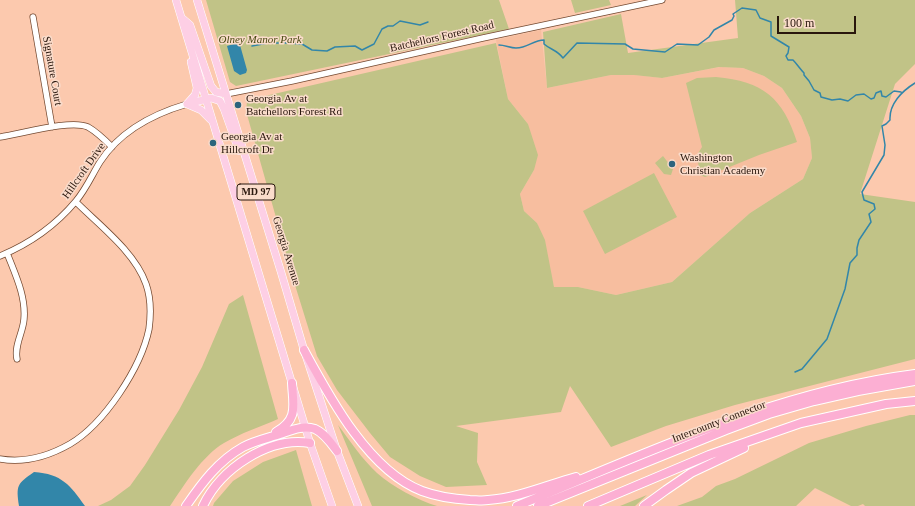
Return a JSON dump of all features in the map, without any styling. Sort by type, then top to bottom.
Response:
[{"type":"highway","points":[[304,350],[339,413],[360,440],[380,463],[402,480],[421,491],[442,497],[488,500],[517,495],[609,469]]},
{"type":"highway","points":[[517,506],[729,420],[770,406],[865,382],[915,374]]},
{"type":"highway","name":"Intercounty Connector","points":[[538,506],[718,433],[770,414],[814,401],[858,391],[915,381]]},
{"type":"highway","points":[[263,439],[287,425],[294,409],[292,383]]},
{"type":"highway","points":[[588,506],[709,455],[801,423],[886,404],[915,401]]},
{"type":"highway","points":[[186,506],[213,470],[227,458],[244,447],[263,439],[305,427],[317,430],[337,450]]},
{"type":"highway","points":[[644,506],[691,473],[780,431]]},
{"type":"highway","points":[[203,506],[209,493],[223,476],[239,463],[260,452],[286,442],[300,441],[310,443]]},
{"type":"main road","name":"MD 97","points":[[176,0],[305,427],[332,506]]},
{"type":"main road","name":"Georgia Avenue","points":[[197,0],[304,350],[337,450],[358,506]]},
{"type":"main road","points":[[182,19],[190,25],[211,86],[216,92],[226,94]]},
{"type":"main road","points":[[187,104],[195,95],[197,88],[193,73],[191,48]]},
{"type":"main road","points":[[187,104],[206,98],[217,100],[222,104],[239,152],[254,186]]},
{"type":"main road","points":[[187,104],[201,110],[214,125]]},
{"type":"street","name":"Batchellors Forest Road","points":[[226,94],[292,81],[662,0]]},
{"type":"street","name":"Signature Court","points":[[33,17],[52,128]]},
{"type":"street","name":"Hillcroft Drive","points":[[0,256],[26,243],[55,223],[76,202],[100,162],[112,147],[133,128],[174,108],[187,104]]},
{"type":"street","points":[[0,136],[14,135],[75,124],[88,127],[96,132],[112,147]]},
{"type":"street","points":[[0,459],[28,460],[40,457],[66,446],[81,436],[100,418],[122,390],[146,341],[149,330],[150,309],[146,285],[142,274],[129,254],[76,202]]},
{"type":"street","points":[[7,253],[21,292],[25,309],[24,321],[16,352],[17,359]]},
{"type":"shaded area","name":"Washington Christian Academy","points":[[541,30],[547,88],[611,75],[635,75],[662,78],[720,67],[743,68],[764,76],[782,88],[801,116],[810,138],[812,158],[803,179],[750,213],[672,282],[616,295],[578,287],[554,287],[537,223],[524,211],[520,194],[534,170],[528,124],[508,99],[496,40]]},
{"type":"green space","name":"Olney Manor Park","points":[[206,0],[499,0],[509,29],[236,86],[230,82]]},
{"type":"green space","points":[[571,0],[609,0],[611,5],[575,13]]},
{"type":"green space","points":[[735,0],[915,0],[915,64],[895,84],[860,194],[915,202],[915,359],[735,405],[666,426],[611,447],[570,386],[561,412],[456,426],[478,433],[477,462],[487,485],[446,487],[420,476],[390,457],[337,390],[317,356],[295,285],[246,111],[247,102],[252,99],[496,43],[508,99],[528,124],[538,155],[534,170],[520,194],[524,211],[537,223],[545,240],[554,287],[578,287],[616,295],[672,282],[750,213],[803,179],[812,158],[810,138],[801,116],[782,88],[764,76],[743,68],[719,67],[662,78],[634,75],[611,75],[547,88],[543,32],[621,14],[628,53],[738,38]]},
{"type":"green space","points":[[716,77],[747,83],[769,94],[778,103],[785,114],[797,142],[759,155],[705,177],[700,175],[697,155],[702,147],[686,83],[697,78]]},
{"type":"green space","points":[[663,156],[673,169],[671,175],[664,174],[655,163]]},
{"type":"green space","points":[[654,173],[677,217],[605,254],[583,211]]},
{"type":"green space","points":[[243,295],[278,419],[237,436],[224,443],[208,455],[181,489],[170,506],[98,506],[111,500],[130,486],[145,465],[179,410],[202,367],[229,304]]},
{"type":"green space","points":[[910,415],[915,415],[915,506],[865,506],[863,504],[851,506],[815,488],[796,506],[677,506],[702,497],[716,486],[735,479],[809,443]]},
{"type":"green space","points":[[338,425],[361,456],[377,473],[390,483],[406,492],[437,506],[372,506]]},
{"type":"green space","points":[[296,450],[312,506],[213,506],[233,481],[263,462]]},
{"type":"green space","points":[[647,495],[635,506],[620,506]]},
{"type":"water","points":[[237,43],[240,45],[247,70],[246,73],[240,75],[234,71],[227,46]]},
{"type":"water","points":[[34,472],[52,475],[64,482],[75,492],[85,506],[19,506],[19,486],[24,479]]},
{"type":"waterway","points":[[499,45],[520,48],[537,41],[544,40],[544,44],[563,58],[577,43],[625,44],[633,49],[665,52],[677,44],[698,45],[709,37],[714,30],[732,20],[734,16],[733,14],[742,8],[756,10],[760,18],[771,22],[771,36],[789,47],[786,56],[788,60],[793,60],[804,73],[814,90],[820,93],[821,97],[832,100],[840,99],[848,101],[856,95],[864,94],[871,99],[874,98],[876,93],[881,91],[882,96],[886,97],[894,91],[901,92]]},
{"type":"waterway","points":[[252,46],[268,43],[286,43],[302,44],[312,50],[327,51],[335,47],[355,46],[362,50],[374,44],[382,29],[388,26],[393,26],[400,21],[420,25],[428,22]]},
{"type":"waterway","points":[[795,372],[802,369],[827,339],[845,289],[850,263],[857,255],[859,240],[871,222],[869,214],[875,209],[874,204],[864,200],[862,192],[884,155],[885,145],[882,126],[890,120],[890,114],[897,98],[915,83]]},
{"type":"place","name":"Georgia Av at Batchellors Forest Rd","points":[[238,105]]},
{"type":"place","name":"Georgia Av at Hillcroft Dr","points":[[213,143]]},
{"type":"place","name":"Washington Christian Academy","points":[[672,164]]}]
